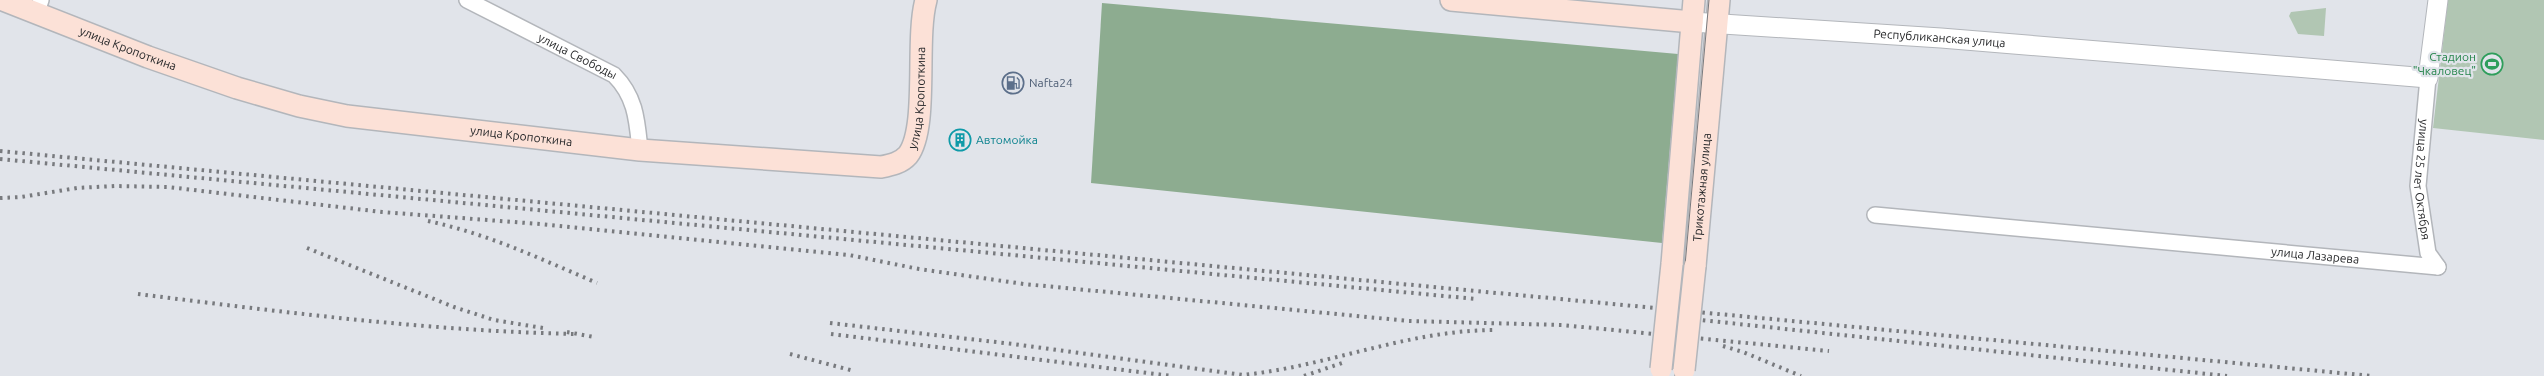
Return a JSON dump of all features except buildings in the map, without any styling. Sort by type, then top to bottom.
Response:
[{"type":"main road","name":"улица Кропоткина","points":[[3,0],[39,7],[157,60],[299,106],[369,120],[640,150],[881,168],[897,164],[907,156],[915,143],[919,121],[924,5]]},
{"type":"main road","name":"Республиканская улица","points":[[1451,0],[1692,22]]},
{"type":"main road","name":"Трикотажная улица","points":[[1661,372],[1694,0]]},
{"type":"main road","name":"Трикотажная улица","points":[[1684,373],[1719,0]]},
{"type":"street","name":"улица Свободы","points":[[468,0],[614,75],[626,87],[637,116],[640,150]]},
{"type":"street","name":"улица 25 лет Октября","points":[[2438,0],[2428,78],[2418,186],[2428,254],[2438,267]]},
{"type":"street","name":"Республиканская улица","points":[[1692,22],[1950,39],[2428,78]]},
{"type":"street","name":"улица Лазарева","points":[[1875,215],[2438,267]]},
{"type":"green space","name":"Стадион \"Чкаловец\"","points":[[2448,0],[2544,0],[2544,140],[2433,128]]},
{"type":"green space","points":[[1102,3],[1678,54],[1662,243],[1091,183]]},
{"type":"green space","points":[[2326,8],[2324,36],[2298,34],[2289,16],[2291,12]]},
{"type":"tram line","points":[[1675,376],[1709,0]]},
{"type":"railway","points":[[0,151],[2372,376]]},
{"type":"railway","points":[[0,159],[1476,299]]},
{"type":"railway","points":[[0,198],[21,197],[77,188],[115,186],[168,187],[382,212],[540,224],[849,255],[919,269],[1024,284],[1409,321],[1562,325],[1829,351]]},
{"type":"railway","points":[[428,221],[493,240],[597,283]]},
{"type":"railway","points":[[307,248],[454,307],[494,320],[543,328]]},
{"type":"railway","points":[[138,294],[411,325],[575,334]]},
{"type":"railway","points":[[1673,317],[2227,376]]},
{"type":"railway","points":[[830,323],[1013,344],[1243,375],[1306,364],[1431,336],[1495,330]]},
{"type":"railway","points":[[567,332],[594,337]]},
{"type":"railway","points":[[831,334],[1172,376]]},
{"type":"railway","points":[[1723,346],[1743,352],[1801,376]]},
{"type":"railway","points":[[790,354],[854,371]]},
{"type":"railway","points":[[1304,376],[1342,363]]},
{"type":"place","name":"Стадион \"Чкаловец\"","points":[[2492,64]]},
{"type":"place","name":"Nafta24","points":[[1013,83]]},
{"type":"place","name":"Автомойка","points":[[960,140]]}]
